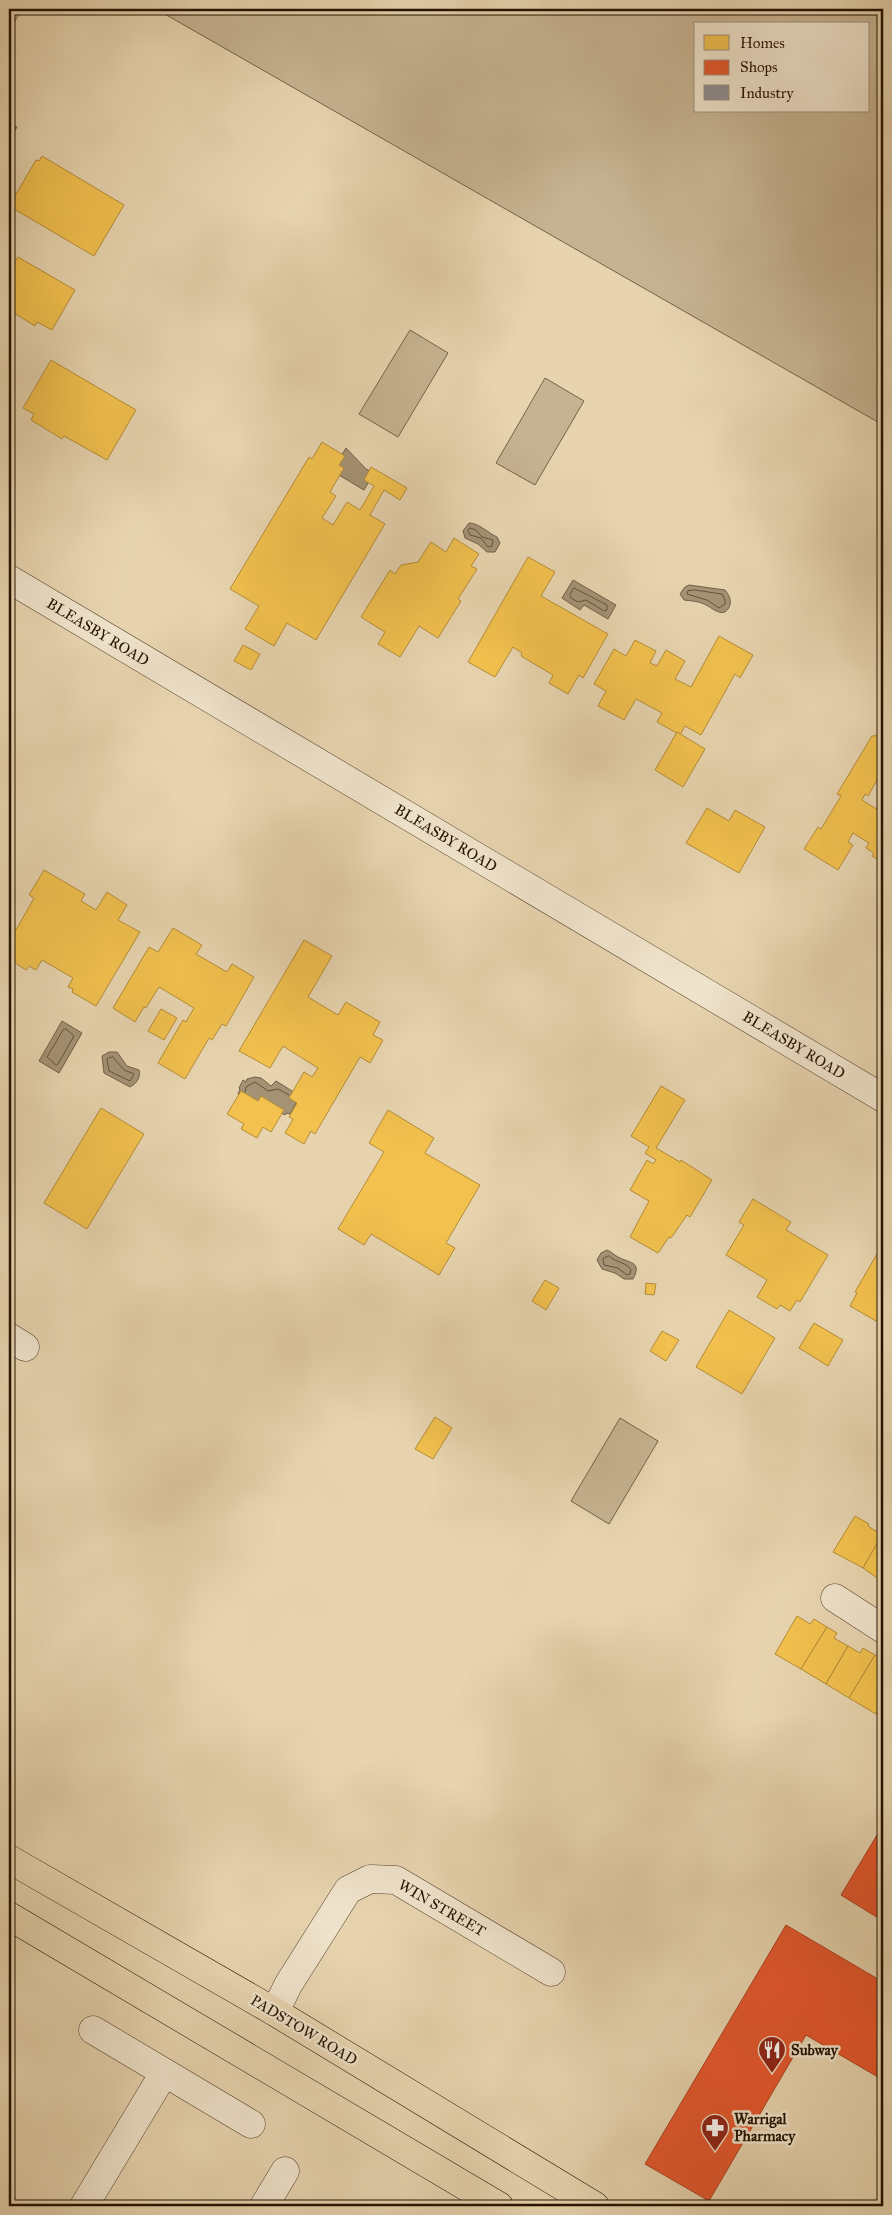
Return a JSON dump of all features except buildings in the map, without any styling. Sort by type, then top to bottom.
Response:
[{"type":"main road","name":"PADSTOW ROAD","points":[[9,1859],[275,2012],[595,2206]]},
{"type":"main road","points":[[9,1916],[499,2206]]},
{"type":"street","name":"BLEASBY ROAD","points":[[9,579],[883,1098]]},
{"type":"street","points":[[835,1598],[883,1628]]},
{"type":"street","name":"WIN STREET","points":[[275,2012],[288,1985],[348,1890],[370,1879],[396,1880],[551,1972]]},
{"type":"street","points":[[93,2030],[251,2124]]},
{"type":"street","points":[[84,2206],[164,2073]]},
{"type":"street","points":[[264,2206],[284,2171]]},
{"type":"shaded area","points":[[9,9],[22,9],[9,31]]},
{"type":"shaded area","points":[[156,9],[883,9],[883,425]]},
{"type":"shaded area","points":[[410,330],[448,353],[398,437],[359,414]]},
{"type":"shaded area","points":[[545,378],[584,401],[535,485],[496,463]]},
{"type":"shaded area","points":[[620,1418],[658,1441],[609,1524],[571,1501]]},
{"type":"water","points":[[346,448],[366,469],[374,473],[364,490],[332,471]]},
{"type":"water","points":[[469,523],[480,526],[497,537],[500,543],[495,552],[487,552],[478,544],[465,538],[463,531]]},
{"type":"water","points":[[573,580],[616,605],[608,619],[584,605],[580,610],[562,598]]},
{"type":"water","points":[[689,585],[725,590],[729,595],[730,605],[725,612],[721,613],[702,603],[684,600],[680,594]]},
{"type":"water","points":[[62,1021],[82,1033],[59,1073],[39,1061]]},
{"type":"water","points":[[109,1052],[117,1052],[127,1066],[139,1070],[139,1078],[132,1086],[130,1087],[104,1073],[102,1056]]},
{"type":"water","points":[[261,1078],[271,1086],[276,1081],[300,1096],[290,1114],[287,1113],[285,1115],[263,1102],[259,1107],[238,1094],[243,1080],[246,1082],[247,1079]]},
{"type":"water","points":[[607,1250],[633,1263],[636,1273],[633,1279],[624,1279],[615,1273],[602,1269],[597,1260],[601,1253]]},
{"type":"place","name":"Subway","points":[[772,2074]]},
{"type":"place","name":"Warrigal Pharmacy","points":[[715,2152]]}]
